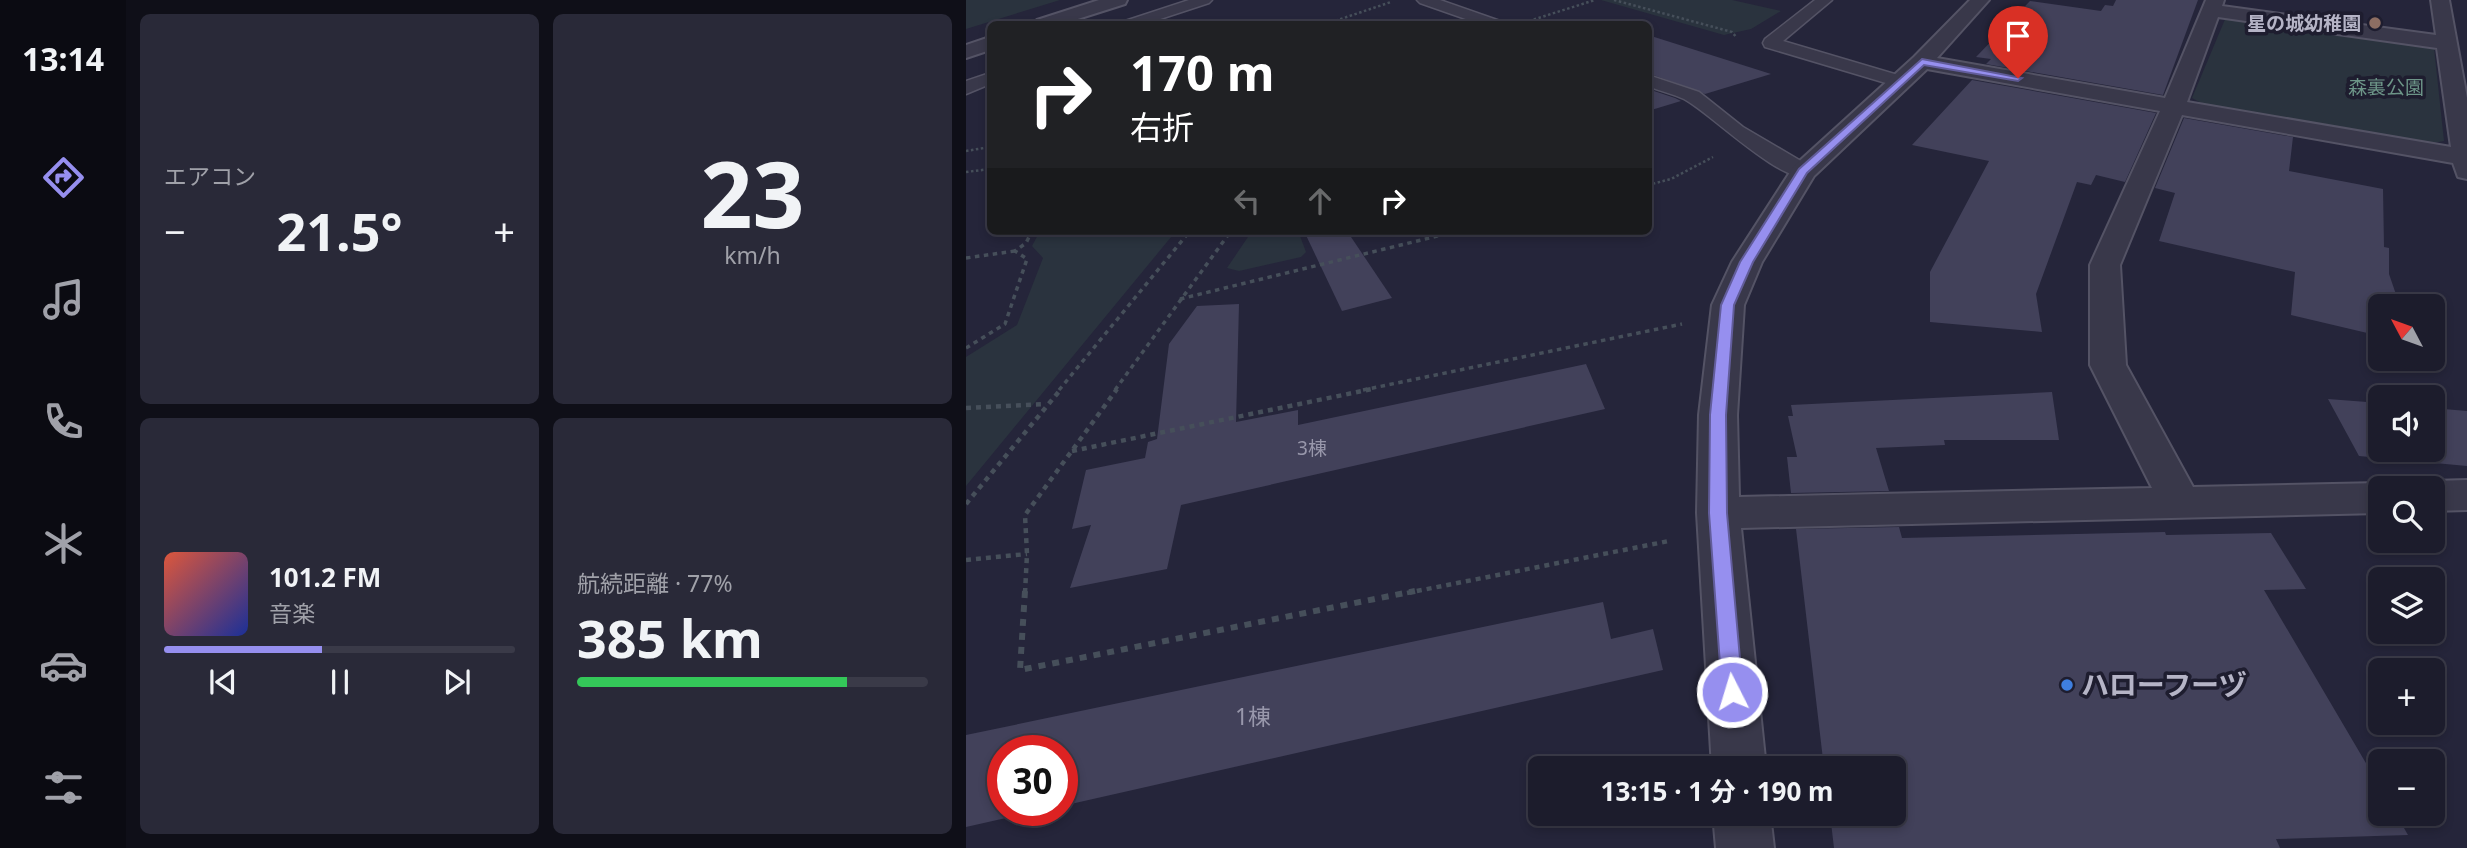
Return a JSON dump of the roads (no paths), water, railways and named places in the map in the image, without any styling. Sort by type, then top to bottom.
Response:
[{"type":"street","points":[[1053,21],[1118,0]]},
{"type":"street","points":[[1738,756],[1718,513],[1718,415],[1728,305],[1747,262],[1803,172],[1912,72],[1980,0]]},
{"type":"street","points":[[1912,72],[2174,104],[2466,162],[2440,0]]},
{"type":"street","points":[[2181,504],[2108,365],[2105,265],[2213,5],[2447,43]]},
{"type":"street","points":[[966,52],[987,44]]},
{"type":"street","points":[[2445,496],[2467,495]]},
{"type":"street","points":[[1718,513],[2368,498]]},
{"type":"street","points":[[1743,826],[1745,848]]},
{"type":"lane","points":[[1140,21],[1204,0]]},
{"type":"lane","points":[[1425,0],[1485,21]]},
{"type":"lane","points":[[1824,0],[1771,43],[1912,72]]},
{"type":"lane","points":[[966,88],[987,79]]},
{"type":"lane","points":[[1652,81],[1692,96],[1736,131],[1803,172]]},
{"type":"place","name":"星の城幼稚園","points":[[2375,23]]},
{"type":"place","name":"ハローフーヅ","points":[[2067,685]]},
{"type":"park label","name":"森裏公園","points":[[2386,87]]}]
